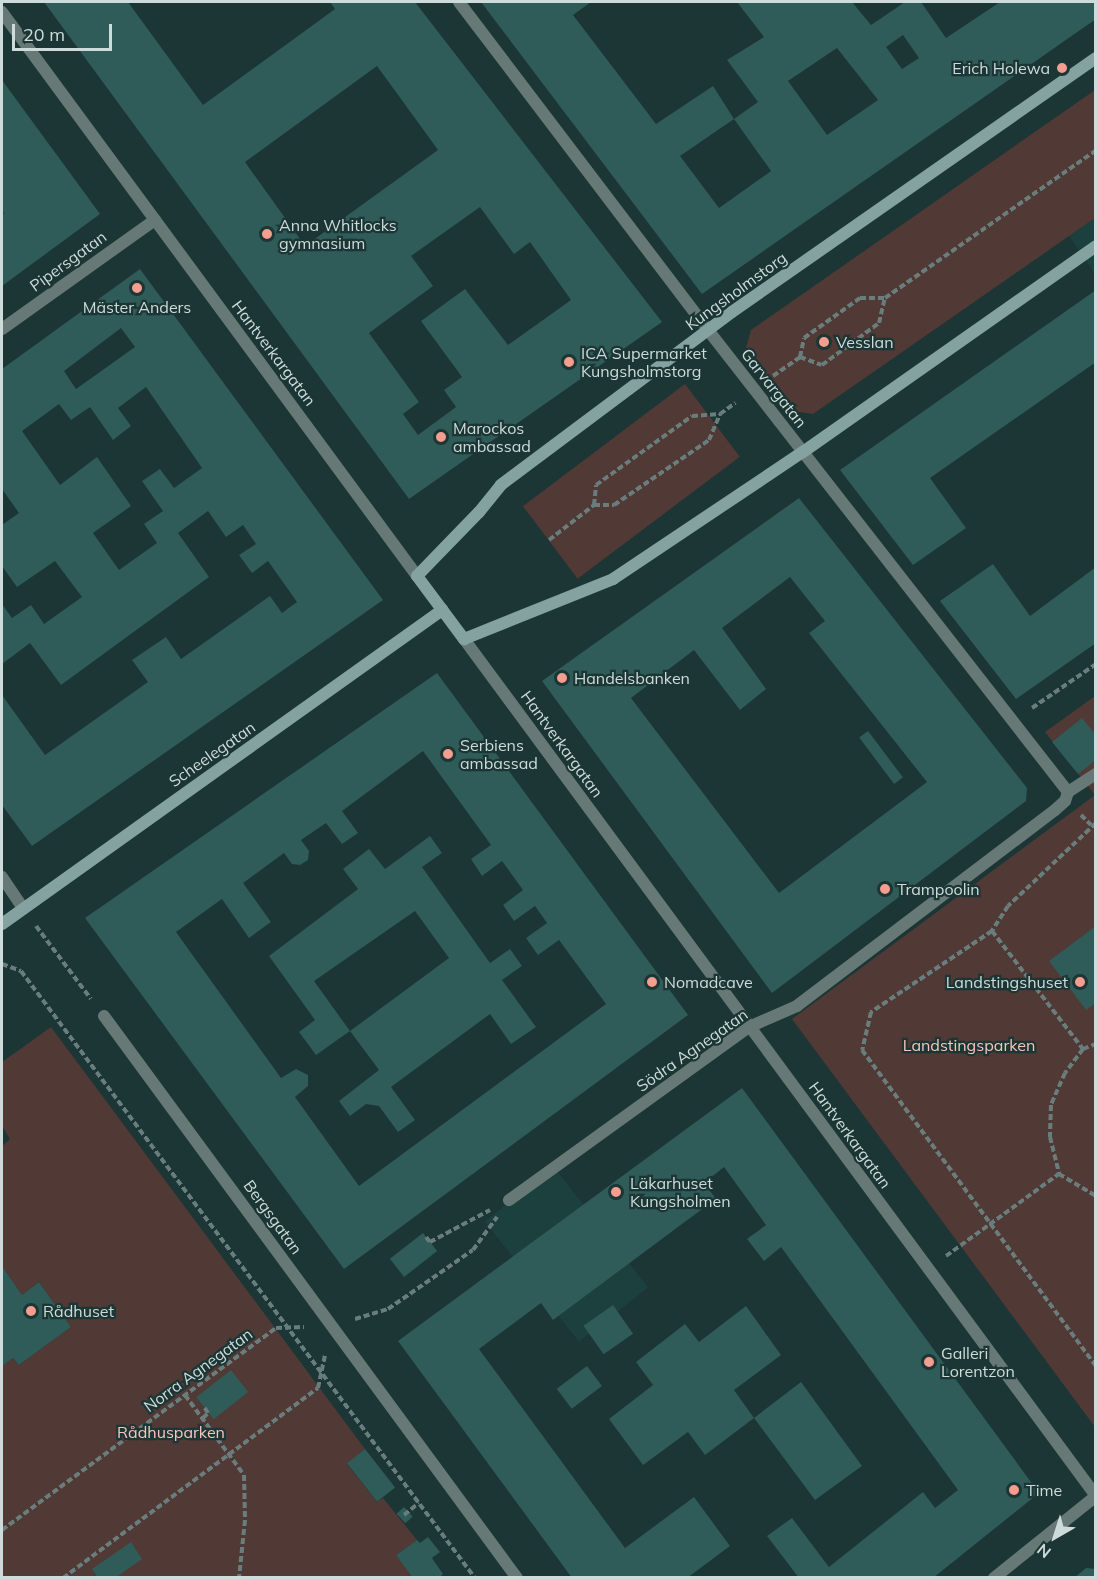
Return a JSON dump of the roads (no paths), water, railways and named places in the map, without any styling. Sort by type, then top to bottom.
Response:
[{"type":"street","name":"Garvargatan","points":[[459,2],[708,330],[1068,792]]},
{"type":"street","name":"Hantverkargatan","points":[[2,12],[1095,1496]]},
{"type":"street","name":"Kungsholmstorg","points":[[417,576],[501,485],[708,330],[1095,58]]},
{"type":"street","name":"Pipersgatan","points":[[2,329],[154,220]]},
{"type":"street","points":[[464,639],[613,579],[803,452],[1095,246]]},
{"type":"street","name":"Scheelegatan","points":[[2,924],[442,610]]},
{"type":"street","name":"Södra Agnegatan","points":[[509,1200],[749,1027],[797,1006],[1055,810],[1065,801],[1068,792],[1095,774]]},
{"type":"street","points":[[2,877],[23,908]]},
{"type":"street","name":"Bergsgatan","points":[[104,1016],[517,1578]]},
{"type":"street","points":[[994,1578],[1095,1496]]},
{"type":"place","name":"Erich Holewa","points":[[1062,68]]},
{"type":"place","name":"Anna Whitlocks gymnasium","points":[[267,234]]},
{"type":"place","name":"Mäster Anders","points":[[137,288]]},
{"type":"place","name":"Vesslan","points":[[824,342]]},
{"type":"place","name":"ICA Supermarket Kungsholmstorg","points":[[569,362]]},
{"type":"place","name":"Marockos ambassad","points":[[441,437]]},
{"type":"place","name":"Handelsbanken","points":[[562,678]]},
{"type":"place","name":"Serbiens ambassad","points":[[448,754]]},
{"type":"place","name":"Trampoolin","points":[[885,889]]},
{"type":"place","name":"Nomadcave","points":[[652,982]]},
{"type":"place","name":"Landstingshuset","points":[[1080,982]]},
{"type":"place","name":"Läkarhuset Kungsholmen","points":[[616,1192]]},
{"type":"place","name":"Rådhuset","points":[[31,1311]]},
{"type":"place","name":"Galleri Lorentzon","points":[[929,1362]]},
{"type":"place","name":"Time","points":[[1014,1490]]},
{"type":"park label","name":"Landstingsparken","points":[[969,1045]]},
{"type":"park label","name":"Rådhusparken","points":[[171,1432]]}]
